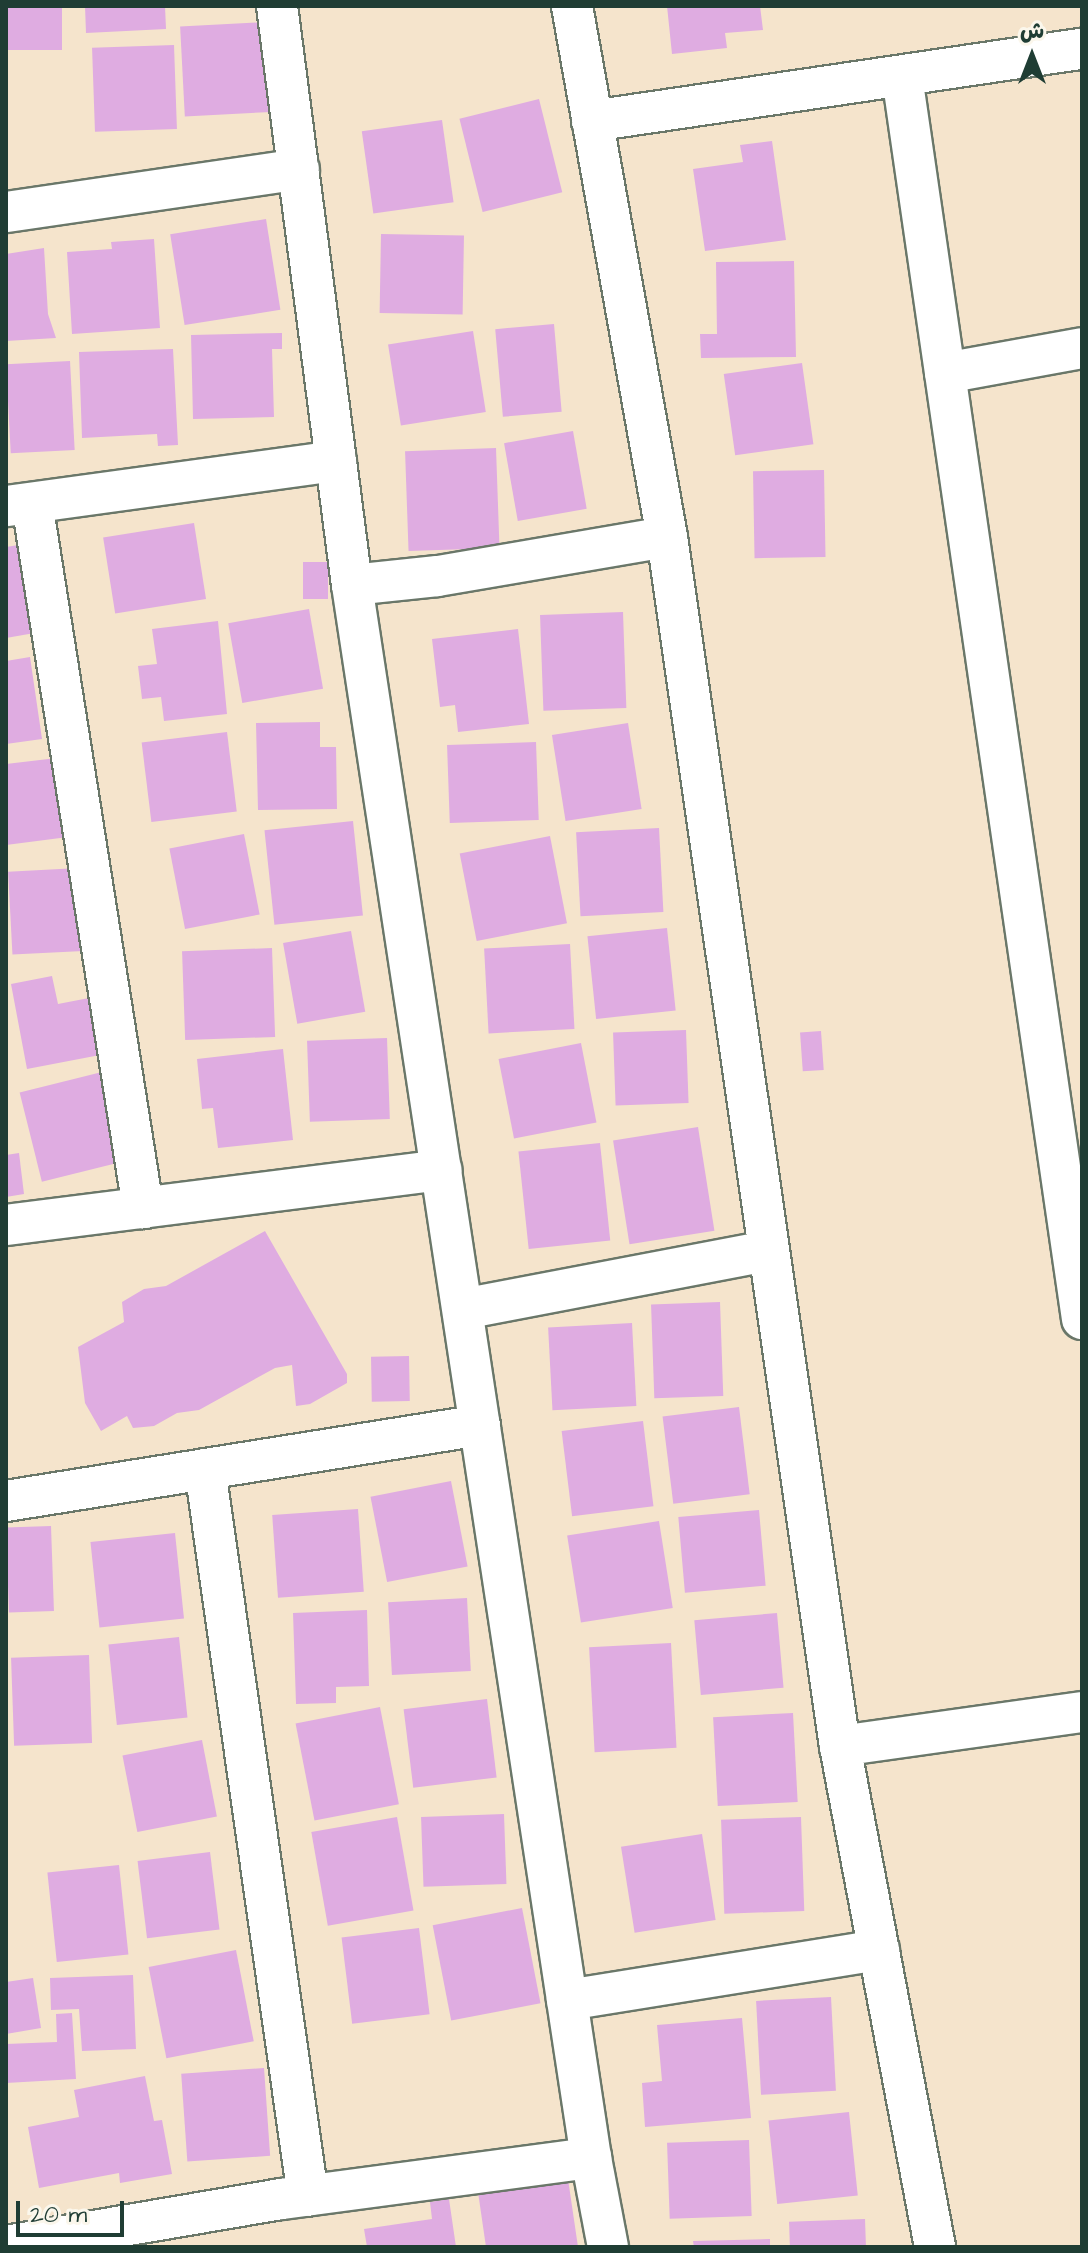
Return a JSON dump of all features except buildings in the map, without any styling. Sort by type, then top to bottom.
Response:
[{"type":"street","points":[[277,6],[352,585],[591,2158],[608,2247]]},
{"type":"street","points":[[572,6],[667,537],[840,1746],[935,2247]]},
{"type":"street","points":[[592,121],[1082,49]]},
{"type":"street","points":[[902,76],[945,373],[1067,1114],[1082,1319]]},
{"type":"street","points":[[6,212],[299,169]]},
{"type":"street","points":[[945,373],[1082,348]]},
{"type":"street","points":[[143,1208],[19,505],[336,461]]},
{"type":"street","points":[[352,585],[438,576],[667,537]]},
{"type":"street","points":[[6,1225],[442,1170]]},
{"type":"street","points":[[463,1309],[768,1251]]},
{"type":"street","points":[[6,1501],[480,1425]]},
{"type":"street","points":[[205,1469],[308,2196]]},
{"type":"street","points":[[840,1746],[1082,1712]]},
{"type":"street","points":[[567,2000],[879,1950]]},
{"type":"street","points":[[6,2246],[308,2196],[591,2158]]}]
